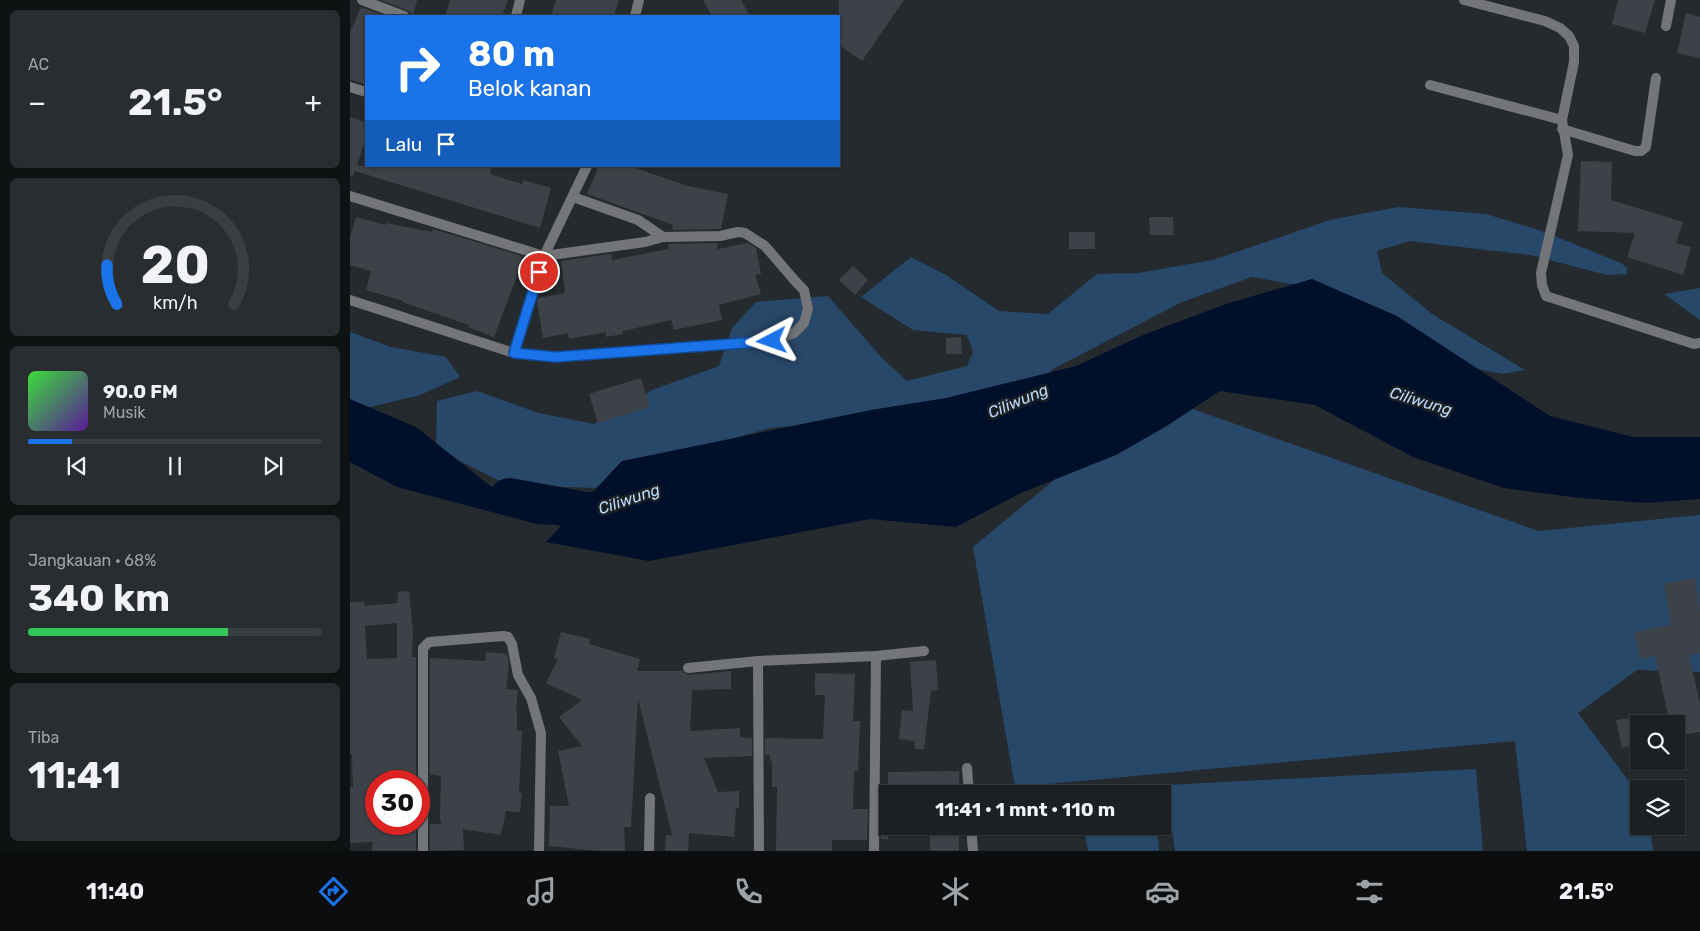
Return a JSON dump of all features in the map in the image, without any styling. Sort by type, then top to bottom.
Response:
[{"type":"street","points":[[362,0],[401,15]]},
{"type":"street","points":[[516,15],[520,0]]},
{"type":"street","points":[[635,15],[639,0]]},
{"type":"street","points":[[1464,0],[1545,21],[1560,28],[1569,36],[1574,46],[1574,62],[1562,125],[1568,155],[1540,273],[1546,296],[1694,344],[1700,344]]},
{"type":"street","points":[[1666,26],[1671,0]]},
{"type":"street","points":[[1430,85],[1562,125],[1635,151],[1641,151],[1646,147],[1656,78]]},
{"type":"street","points":[[350,87],[365,92]]},
{"type":"street","points":[[514,353],[544,256],[587,167]]},
{"type":"street","points":[[350,196],[544,256],[645,242],[663,237],[720,236],[738,232],[745,233],[765,246],[804,290],[808,309],[804,323],[794,333],[772,341],[556,357],[514,353],[350,300]]},
{"type":"street","points":[[573,197],[638,220],[663,237]]},
{"type":"street","points":[[423,851],[423,648],[428,642],[503,636],[508,637],[512,644],[518,675],[531,698],[541,733],[538,851]]},
{"type":"street","points":[[688,668],[758,661],[876,656],[924,651]]},
{"type":"street","points":[[874,851],[876,656]]},
{"type":"street","points":[[758,661],[759,851]]},
{"type":"street","points":[[967,768],[968,785]]},
{"type":"street","points":[[650,798],[650,851]]},
{"type":"street","points":[[972,835],[973,851]]},
{"type":"shaded area","points":[[1398,207],[1486,214],[1542,231],[1621,263],[1627,268],[1627,274],[1607,275],[1530,255],[1409,241],[1377,251],[1382,273],[1432,314],[1525,370],[1502,374],[1468,367],[1330,291],[1252,277],[1182,302],[1051,370],[1052,374],[920,414],[770,428],[660,459],[595,488],[508,485],[436,449],[437,401],[477,391],[539,413],[594,424],[652,390],[719,366],[732,328],[756,302],[828,296],[881,357],[907,381],[967,366],[973,352],[967,335],[913,330],[861,297],[911,257],[946,275],[999,311],[1048,314],[1097,274],[1138,273],[1213,260],[1330,220]]},
{"type":"shaded area","points":[[1700,288],[1700,320],[1664,294]]},
{"type":"shaded area","points":[[350,332],[391,347],[446,357],[460,377],[420,395],[354,411],[350,410]]},
{"type":"shaded area","points":[[1156,396],[1539,531],[1700,515],[1700,672],[1637,670],[1578,713],[1630,783],[1630,835],[1651,835],[1653,851],[1527,851],[1515,741],[1037,785],[1015,785],[973,547]]},
{"type":"shaded area","points":[[1476,769],[1483,851],[1175,851],[1171,822],[1171,785],[1166,785]]},
{"type":"shaded area","points":[[1085,835],[1158,835],[1159,851],[1088,851]]},
{"type":"water","points":[[1312,279],[1397,316],[1550,416],[1633,437],[1700,437],[1700,499],[1647,503],[1580,498],[1504,488],[1413,457],[1315,405],[1220,391],[1165,427],[1116,455],[1021,493],[956,527],[870,519],[649,561],[546,542],[622,461],[871,410],[946,398],[1076,366],[1143,335],[1229,303]]},
{"type":"water","points":[[350,399],[416,427],[493,488],[564,497],[550,525],[537,524],[397,487],[350,462]]},
{"type":"building","points":[[381,0],[417,0],[413,15],[411,15],[410,12]]},
{"type":"building","points":[[450,0],[508,0],[502,15],[445,15]]},
{"type":"building","points":[[556,0],[619,0],[614,15],[551,15]]},
{"type":"building","points":[[703,0],[741,0],[749,15],[711,15]]},
{"type":"building","points":[[839,0],[904,0],[862,61],[840,46]]},
{"type":"building","points":[[1618,0],[1655,0],[1645,33],[1612,24]]},
{"type":"building","points":[[361,7],[382,15],[365,15],[365,85],[350,79],[350,33]]},
{"type":"building","points":[[1686,13],[1700,17],[1700,58],[1677,53]]},
{"type":"building","points":[[350,117],[365,122],[365,140],[357,166],[492,167],[490,174],[522,184],[523,180],[551,188],[540,228],[355,171],[353,176],[350,176]]},
{"type":"building","points":[[1581,161],[1612,162],[1611,200],[1683,222],[1676,243],[1691,247],[1683,275],[1627,257],[1635,233],[1578,231]]},
{"type":"building","points":[[599,167],[632,167],[688,186],[728,194],[721,229],[672,230],[673,225],[587,194]]},
{"type":"building","points":[[356,217],[386,225],[386,223],[432,232],[433,229],[522,256],[514,284],[494,337],[468,327],[469,325],[366,290],[371,271],[350,265],[350,237]]},
{"type":"building","points":[[1149,217],[1173,217],[1174,235],[1150,235]]},
{"type":"building","points":[[1069,232],[1095,232],[1095,249],[1069,249]]},
{"type":"building","points":[[718,243],[717,249],[748,243],[756,248],[761,274],[755,275],[761,294],[719,305],[722,320],[674,330],[671,320],[623,331],[623,334],[606,337],[606,332],[569,339],[568,333],[543,338],[537,302],[538,298],[565,293],[561,261],[611,254],[612,260],[668,249],[669,244]]},
{"type":"building","points":[[853,266],[868,280],[855,295],[839,280]]},
{"type":"building","points":[[961,337],[962,354],[946,354],[946,338]]},
{"type":"building","points":[[641,378],[650,407],[598,423],[589,394]]},
{"type":"building","points":[[1695,578],[1700,612],[1700,653],[1689,655],[1700,704],[1700,732],[1685,734],[1685,715],[1668,715],[1655,656],[1640,659],[1634,632],[1671,625],[1664,584]]},
{"type":"building","points":[[409,591],[413,632],[412,657],[416,657],[416,770],[365,770],[365,835],[416,835],[416,851],[372,851],[373,842],[350,843],[350,787],[353,787],[352,754],[350,754],[350,602],[364,602],[365,606],[397,603],[398,592]],"holes":[[[397,623],[397,658],[367,659],[365,626]]]},
{"type":"building","points":[[561,632],[590,639],[589,644],[640,659],[637,671],[682,671],[689,675],[731,671],[731,689],[692,690],[690,731],[740,728],[740,737],[752,738],[752,756],[704,758],[718,792],[739,791],[739,808],[736,808],[734,837],[689,833],[688,851],[665,851],[666,835],[672,835],[638,698],[631,827],[624,827],[625,851],[597,851],[549,846],[550,806],[569,806],[558,751],[582,746],[559,717],[582,700],[546,683],[558,659],[554,658]]},
{"type":"building","points":[[486,652],[507,654],[509,664],[506,689],[518,690],[517,731],[522,731],[519,793],[522,793],[520,812],[506,811],[501,835],[463,829],[464,850],[430,851],[430,824],[441,824],[441,776],[430,775],[430,658],[485,661]]},
{"type":"building","points":[[936,660],[938,690],[931,691],[924,749],[915,749],[914,741],[899,739],[902,710],[913,711],[910,662]]},
{"type":"building","points":[[815,673],[855,674],[853,721],[860,721],[858,771],[854,771],[853,809],[868,809],[867,840],[832,840],[832,851],[776,851],[777,787],[772,787],[772,761],[770,761],[770,755],[765,755],[765,738],[823,739],[825,695],[815,695]]},
{"type":"building","points":[[1630,718],[1630,746],[1622,748],[1616,720]]},
{"type":"building","points":[[959,771],[960,785],[888,785],[888,772]]},
{"type":"building","points":[[881,835],[888,835],[888,839],[881,839]]},
{"type":"building","points":[[930,835],[959,835],[959,851],[930,851]]},
{"type":"waterway","name":"Ciliwung","points":[[509,497],[591,512],[626,500]]},
{"type":"route","points":[[539,272],[514,353],[556,357],[772,341]]}]
